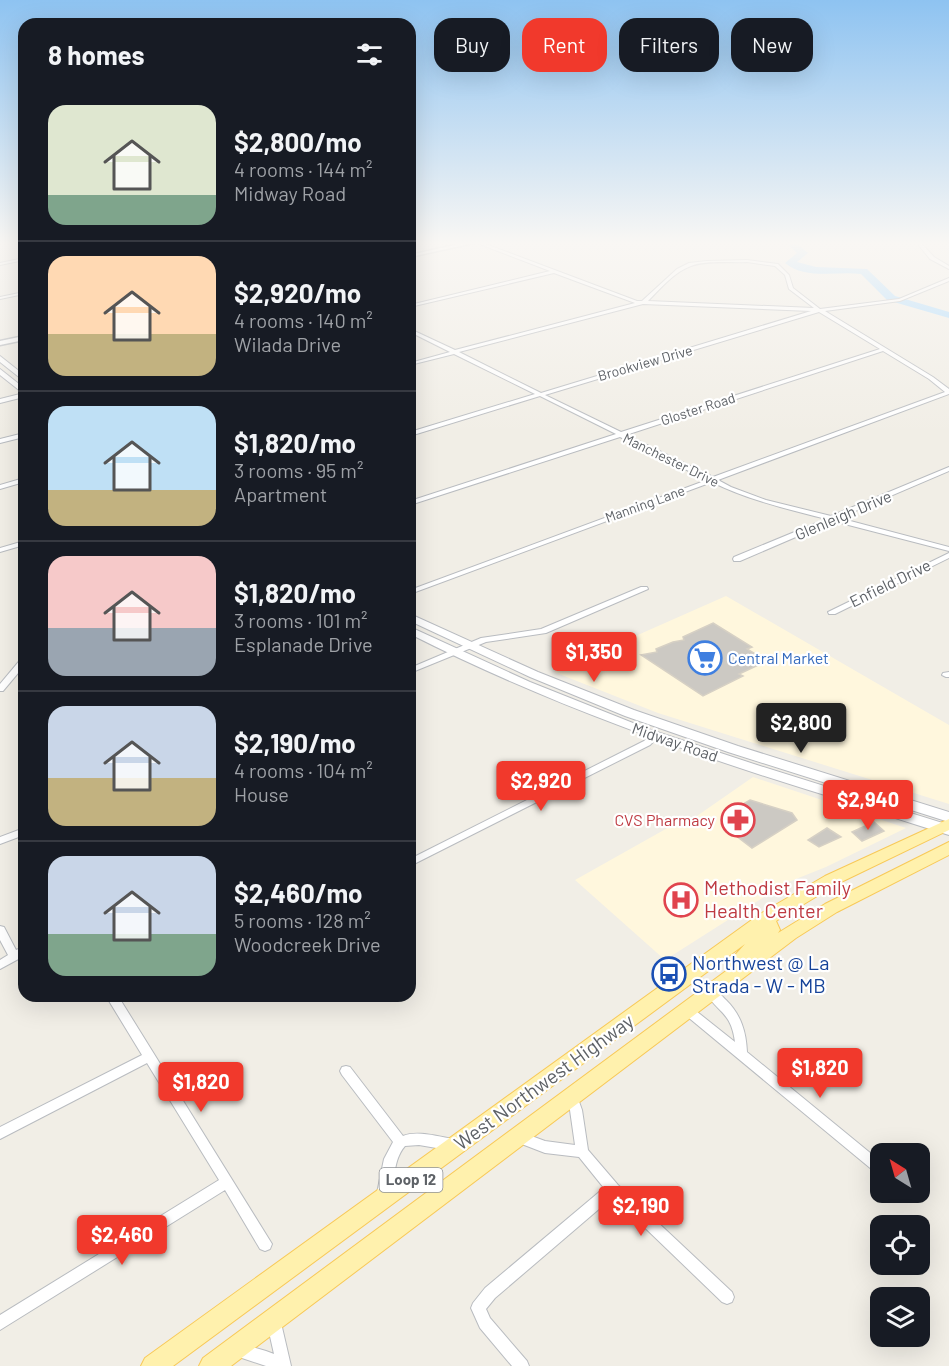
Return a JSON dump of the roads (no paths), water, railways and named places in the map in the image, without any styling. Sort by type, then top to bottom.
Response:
[{"type":"main road","points":[[0,358],[18,374]]},
{"type":"main road","points":[[0,371],[18,388]]},
{"type":"main road","name":"Midway Road","points":[[416,621],[659,731]]},
{"type":"main road","name":"Midway Road","points":[[416,633],[549,696],[947,825]]},
{"type":"main road","name":"West Northwest Highway","points":[[153,1366],[766,919],[831,880],[947,825]]},
{"type":"main road","name":"West Northwest Highway","points":[[211,1366],[790,933],[831,908],[949,848]]},
{"type":"main road","points":[[732,976],[740,959],[751,946],[771,930],[766,919]]},
{"type":"main road","points":[[667,992],[687,1010]]},
{"type":"street","points":[[416,362],[626,307]]},
{"type":"street","points":[[748,307],[820,310]]},
{"type":"street","points":[[816,307],[931,378],[949,392]]},
{"type":"street","name":"Brookview Drive","points":[[416,432],[820,310],[855,307]]},
{"type":"street","name":"Manchester Drive","points":[[416,333],[710,480],[764,501],[949,549]]},
{"type":"street","points":[[0,343],[18,339]]},
{"type":"street","name":"Gloster Road","points":[[416,501],[884,349]]},
{"type":"street","name":"Manning Lane","points":[[416,590],[949,392]]},
{"type":"street","points":[[0,400],[18,396]]},
{"type":"street","points":[[0,441],[18,436]]},
{"type":"street","name":"Glenleigh Drive","points":[[736,559],[833,520],[949,469]]},
{"type":"street","points":[[0,487],[18,482]]},
{"type":"street","points":[[0,550],[18,545]]},
{"type":"street","name":"Enfield Drive","points":[[832,612],[949,555]]},
{"type":"street","points":[[416,668],[452,652],[493,638],[543,632],[644,589]]},
{"type":"street","points":[[0,689],[18,668]]},
{"type":"street","points":[[416,860],[647,743],[659,731]]},
{"type":"street","points":[[0,841],[18,834]]},
{"type":"street","points":[[0,930],[18,953]]},
{"type":"street","points":[[0,965],[18,955]]},
{"type":"street","points":[[711,992],[731,1012],[739,1025],[741,1053]]},
{"type":"street","points":[[115,1002],[265,1244]]},
{"type":"street","points":[[687,1010],[870,1160]]},
{"type":"street","points":[[0,1133],[148,1058]]},
{"type":"street","points":[[346,1071],[400,1142]]},
{"type":"street","points":[[572,1097],[582,1152],[613,1189],[727,1297]]},
{"type":"street","points":[[383,1199],[391,1152],[400,1142],[412,1137],[458,1145]]},
{"type":"street","points":[[518,1137],[544,1147],[582,1152]]},
{"type":"street","points":[[0,1323],[227,1182]]},
{"type":"street","points":[[522,1366],[485,1323],[478,1308],[490,1293],[613,1189]]},
{"type":"street","points":[[274,1319],[285,1366]]},
{"type":"street","points":[[234,1349],[266,1358],[280,1366]]},
{"type":"waterway","points":[[921,307],[949,315]]},
{"type":"place","name":"Central Market","points":[[705,658]]},
{"type":"place","name":"CVS Pharmacy","points":[[738,820]]},
{"type":"place","name":"Methodist Family Health Center","points":[[681,900]]},
{"type":"place","name":"Northwest @ La Strada - W - MB","points":[[669,974]]}]
